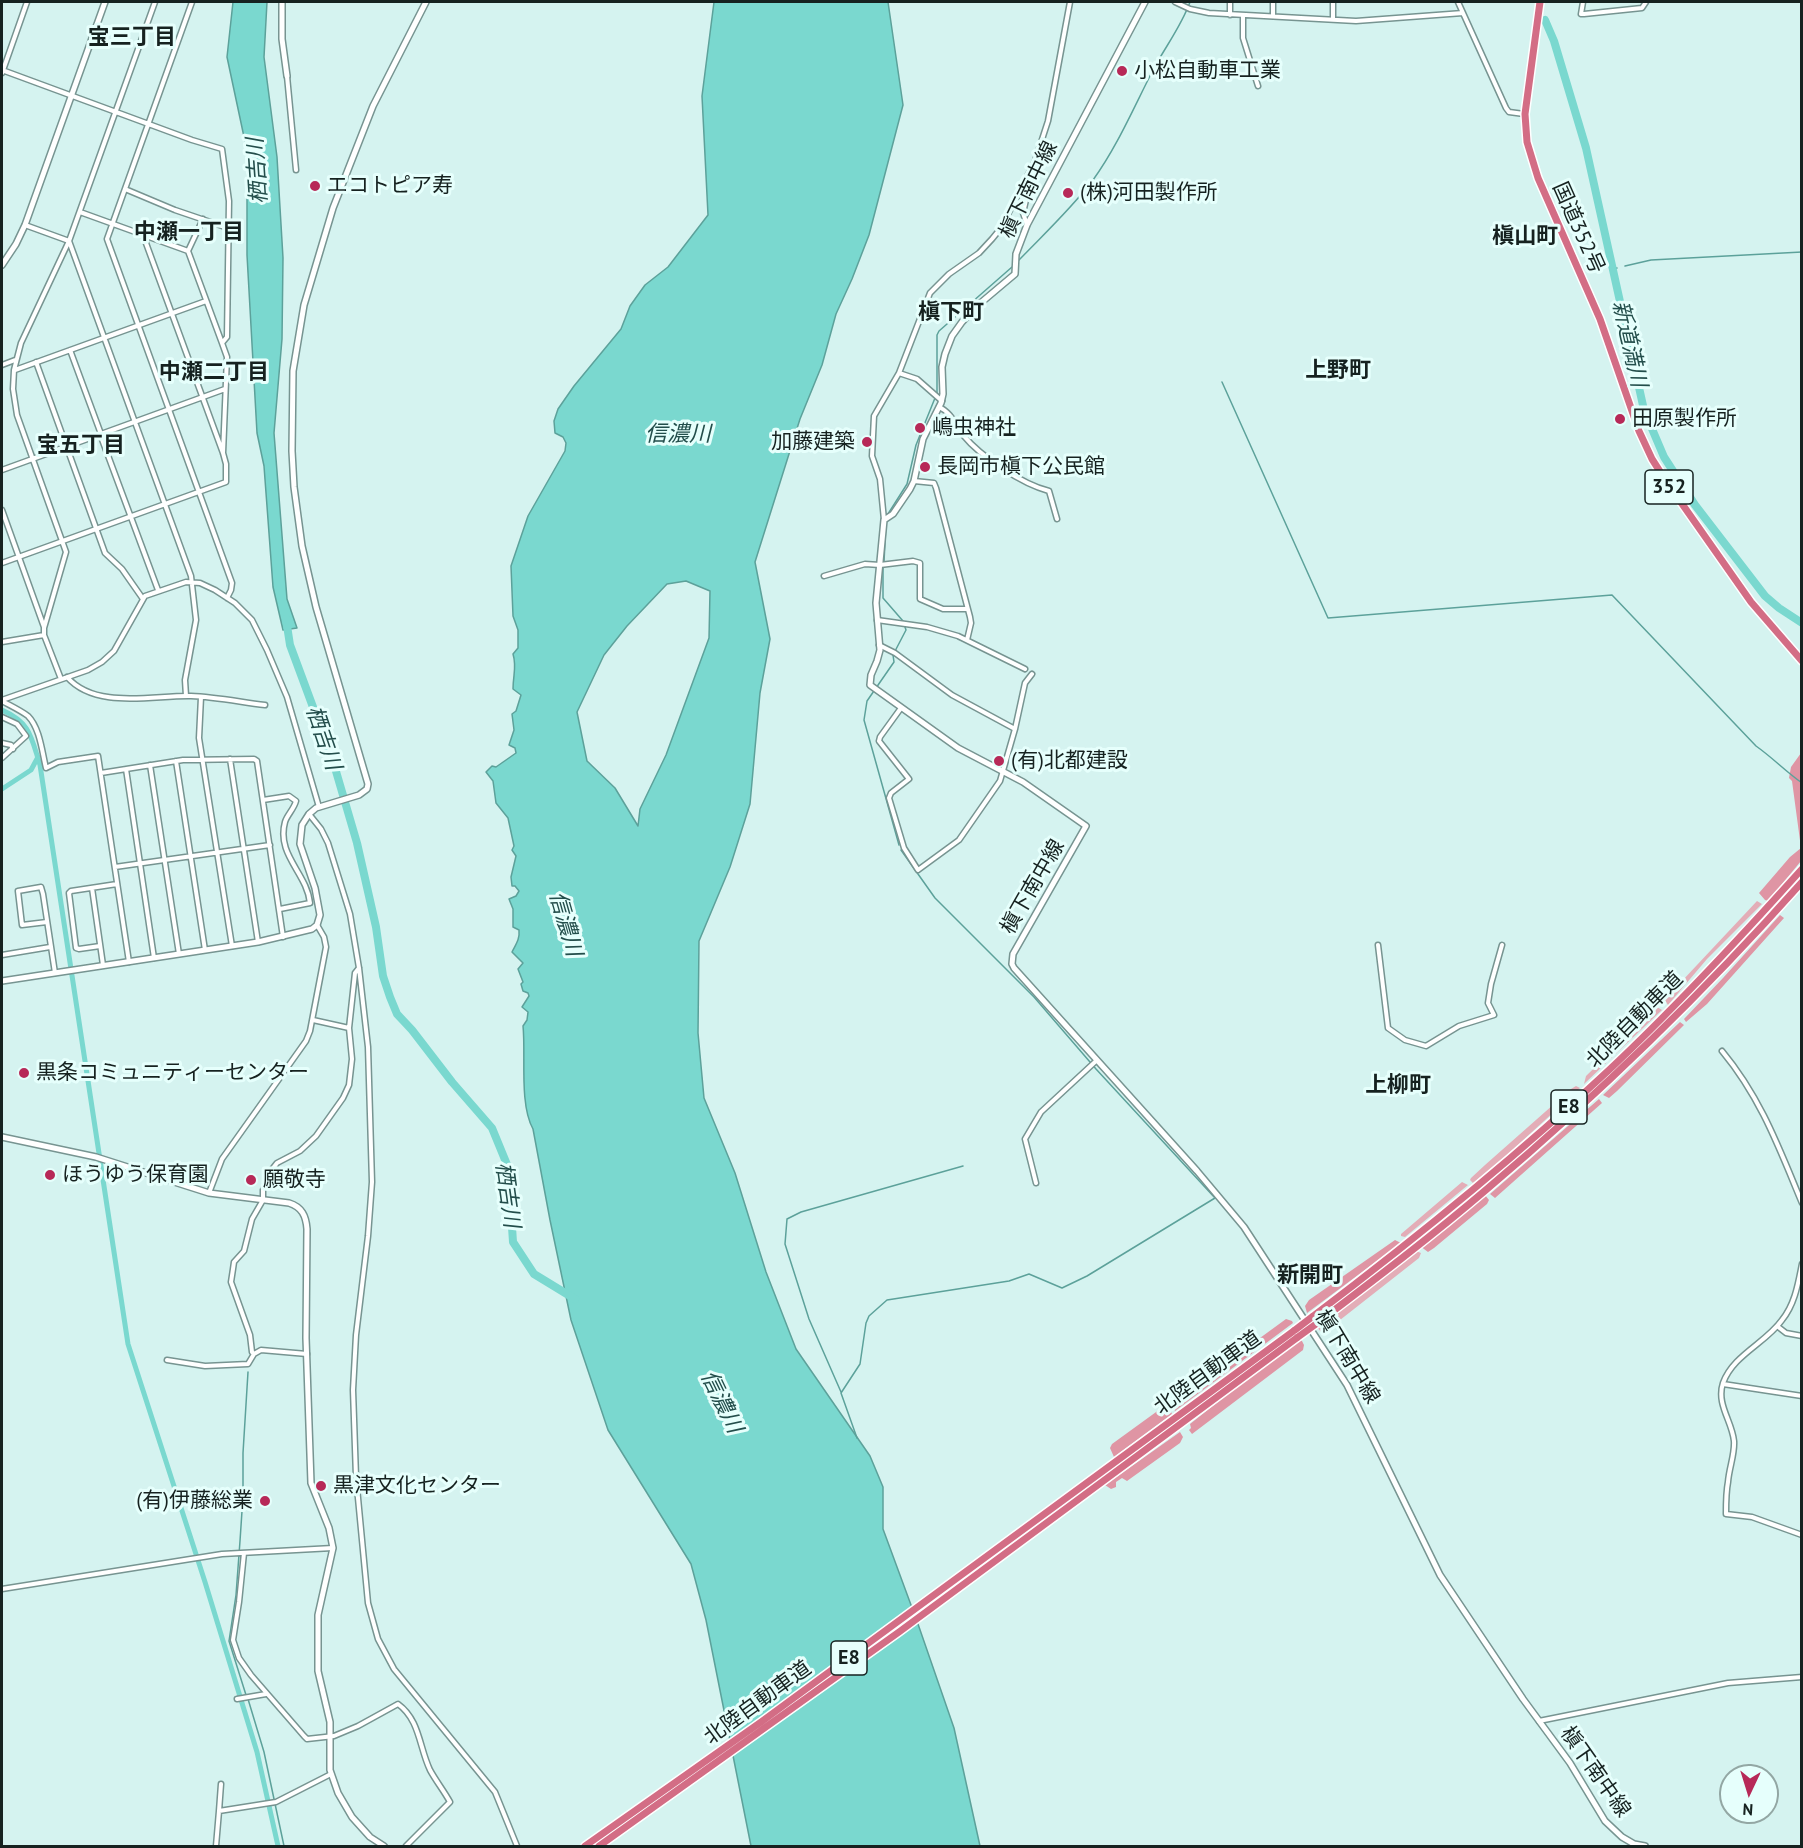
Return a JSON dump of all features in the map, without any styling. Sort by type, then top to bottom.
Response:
[{"type":"highway","name":"国道352号","points":[[1540,2],[1525,114],[1527,142],[1538,178],[1600,319],[1646,446],[1666,481],[1751,602],[1802,661]]},
{"type":"highway","name":"北陸自動車道","points":[[599,1846],[890,1638],[1314,1320],[1449,1210],[1574,1102],[1684,996],[1802,870]]},
{"type":"highway","name":"北陸自動車道","points":[[1314,1320],[1452,1218],[1563,1123],[1674,1017],[1802,882]]},
{"type":"highway","name":"北陸自動車道","points":[[585,1846],[1101,1478]]},
{"type":"street","points":[[27,2],[2,71],[222,149],[228,187],[227,337],[222,343]]},
{"type":"street","points":[[2,265],[25,225],[105,2]]},
{"type":"street","points":[[61,679],[44,635],[44,628],[66,552],[15,408],[14,370],[21,343],[69,241],[156,2]]},
{"type":"street","points":[[192,2],[107,236],[232,583],[226,598]]},
{"type":"street","points":[[282,2],[283,54],[296,171]]},
{"type":"street","points":[[209,1193],[222,1159],[306,1041],[313,1020],[326,947],[318,925],[320,918],[316,895],[299,839],[302,825],[309,814],[321,806],[359,795],[367,789],[368,779],[324,636],[302,546],[292,451],[293,371],[304,305],[337,199],[373,106],[426,2]]},
{"type":"street","points":[[1027,225],[1023,213],[1035,161],[1048,121],[1070,2]]},
{"type":"street","name":"槇下南中線","points":[[1145,2],[1027,225],[1016,254],[1015,274],[977,306],[952,336],[942,367],[944,394],[923,439],[914,481],[893,514],[884,520],[876,603],[879,654],[870,675],[870,685],[972,758],[1030,786],[1086,826],[1013,954],[1012,964],[1017,973],[1235,1215],[1268,1260],[1347,1385],[1447,1588],[1570,1763],[1605,1821],[1622,1837],[1634,1844],[1645,1846]]},
{"type":"street","points":[[1174,2],[1202,12],[1230,15],[1356,21],[1463,14]]},
{"type":"street","points":[[1230,2],[1230,15]]},
{"type":"street","points":[[1273,16],[1274,2]]},
{"type":"street","points":[[1333,2],[1334,20]]},
{"type":"street","points":[[1458,2],[1506,108],[1509,112],[1525,114]]},
{"type":"street","points":[[1583,2],[1581,14],[1642,8],[1646,2]]},
{"type":"street","points":[[1243,15],[1243,38],[1258,86]]},
{"type":"street","points":[[884,520],[880,479],[873,456],[873,420],[876,411],[899,373],[930,293],[949,274],[979,253],[992,239],[1035,161]]},
{"type":"street","points":[[125,189],[228,228]]},
{"type":"street","points":[[80,212],[188,251]]},
{"type":"street","points":[[203,219],[188,251],[227,357],[223,453]]},
{"type":"street","points":[[25,225],[69,241],[191,582],[196,620],[185,680],[186,696]]},
{"type":"street","points":[[2,563],[226,482],[226,464],[223,453],[143,235]]},
{"type":"street","points":[[14,370],[206,301]]},
{"type":"street","points":[[70,350],[158,590]]},
{"type":"street","points":[[2,365],[16,360]]},
{"type":"street","points":[[36,362],[105,553],[122,569],[143,599]]},
{"type":"street","points":[[899,373],[917,378],[946,411],[963,435],[981,452],[1028,485],[1049,491],[1057,519]]},
{"type":"street","points":[[2,470],[225,389]]},
{"type":"street","points":[[914,481],[934,483],[936,488],[971,623],[967,640]]},
{"type":"street","points":[[2,510],[44,628]]},
{"type":"street","points":[[824,576],[860,564],[880,565],[913,561],[920,563],[920,599],[943,609],[967,609]]},
{"type":"street","points":[[129,962],[98,756],[58,762],[46,768],[39,738],[31,719],[2,700],[97,666],[108,657],[123,637],[143,599],[158,590],[191,582],[208,587],[244,611],[256,626],[287,697],[321,806]]},
{"type":"street","points":[[877,620],[927,627],[967,640],[1025,669]]},
{"type":"street","points":[[2,642],[44,635]]},
{"type":"street","points":[[879,645],[895,653],[952,695],[1015,729]]},
{"type":"street","points":[[901,708],[879,741],[909,779],[891,793],[889,798],[904,848],[918,870],[956,843],[1000,781],[1025,683],[1032,674]]},
{"type":"street","points":[[67,677],[104,697],[186,696],[265,705]]},
{"type":"street","points":[[201,697],[199,738],[232,946]]},
{"type":"street","points":[[2,717],[17,724],[26,736],[2,758]]},
{"type":"street","points":[[2,743],[11,745],[13,749]]},
{"type":"street","points":[[101,773],[176,761],[203,759],[254,759],[257,761],[284,937]]},
{"type":"street","points":[[230,759],[258,942]]},
{"type":"street","points":[[176,761],[205,950]]},
{"type":"street","points":[[150,765],[179,954]]},
{"type":"street","points":[[126,769],[154,958]]},
{"type":"street","points":[[263,800],[289,796],[296,801],[285,821],[284,843],[290,861],[305,885],[310,903],[280,909]]},
{"type":"street","points":[[309,814],[321,829],[332,854],[350,914],[359,968],[370,1076],[372,1182],[356,1335],[353,1433],[368,1603],[378,1639],[394,1669],[495,1792],[517,1846]]},
{"type":"street","points":[[115,867],[270,845]]},
{"type":"street","points":[[100,946],[80,950],[76,946],[69,893],[117,884]]},
{"type":"street","points":[[47,922],[22,925],[18,891],[41,886],[47,922],[51,947],[55,974]]},
{"type":"street","points":[[92,888],[103,966]]},
{"type":"street","points":[[2,981],[258,942],[303,932],[318,925]]},
{"type":"street","points":[[1378,945],[1386,1025],[1389,1030],[1406,1040],[1426,1046],[1459,1026],[1494,1015],[1488,1003],[1502,945]]},
{"type":"street","points":[[2,955],[51,947]]},
{"type":"street","points":[[254,1354],[250,1335],[231,1282],[234,1262],[244,1251],[252,1220],[263,1200],[266,1181],[273,1168],[310,1142],[343,1098],[349,1085],[351,1069],[349,1028],[355,973],[359,968]]},
{"type":"street","points":[[313,1020],[349,1028]]},
{"type":"street","points":[[1722,1051],[1757,1100],[1802,1203]]},
{"type":"street","points":[[1036,1183],[1025,1139],[1041,1112],[1096,1061]]},
{"type":"street","points":[[2,1137],[89,1155],[209,1193],[294,1205],[303,1213],[306,1221],[311,1483],[329,1528],[333,1548],[318,1615],[318,1671],[330,1717],[331,1774],[338,1794],[352,1817],[370,1837],[384,1846]]},
{"type":"street","points":[[1802,1264],[1794,1299],[1786,1315],[1778,1326],[1739,1360],[1723,1384],[1722,1407],[1734,1442],[1726,1514],[1752,1517],[1802,1535]]},
{"type":"street","points":[[1778,1326],[1786,1333],[1802,1335]]},
{"type":"street","points":[[167,1360],[206,1366],[248,1364],[254,1354],[261,1350],[307,1354]]},
{"type":"street","points":[[1723,1384],[1802,1396]]},
{"type":"street","points":[[2,1589],[244,1553],[333,1548]]},
{"type":"street","points":[[244,1553],[233,1640],[239,1658],[266,1694],[307,1739],[330,1737],[358,1726],[398,1704],[409,1715],[418,1731],[431,1772],[450,1802],[406,1846]]},
{"type":"street","points":[[1539,1721],[1728,1683],[1802,1677]]},
{"type":"street","points":[[237,1699],[266,1694]]},
{"type":"street","points":[[219,1811],[276,1802],[331,1774]]},
{"type":"street","points":[[216,1846],[221,1784]]},
{"type":"shaded area","points":[[1801,753],[1801,848],[1792,781],[1789,778],[1791,767]]},
{"type":"shaded area","points":[[1801,848],[1801,861],[1768,901],[1765,900],[1759,893],[1790,857]]},
{"type":"shaded area","points":[[1757,901],[1762,904],[1707,959],[1668,1005],[1665,1001],[1667,997]]},
{"type":"shaded area","points":[[1780,915],[1784,918],[1707,1004],[1686,1022],[1684,1019]]},
{"type":"shaded area","points":[[1657,1007],[1662,1010],[1584,1084],[1586,1076]]},
{"type":"shaded area","points":[[1680,1022],[1684,1025],[1617,1091],[1609,1098],[1603,1095]]},
{"type":"shaded area","points":[[1576,1086],[1580,1088],[1496,1165],[1473,1183],[1470,1180],[1485,1165]]},
{"type":"shaded area","points":[[1599,1099],[1602,1103],[1495,1198],[1490,1194]]},
{"type":"shaded area","points":[[1462,1182],[1468,1185],[1405,1237],[1401,1236],[1401,1234]]},
{"type":"shaded area","points":[[1485,1195],[1489,1200],[1487,1204],[1434,1248],[1428,1252],[1420,1246]]},
{"type":"shaded area","points":[[1395,1240],[1401,1243],[1307,1313],[1305,1306],[1309,1300]]},
{"type":"shaded area","points":[[1416,1251],[1421,1253],[1419,1258],[1326,1331],[1321,1332],[1317,1327]]},
{"type":"shaded area","points":[[1286,1319],[1293,1323],[1175,1411],[1170,1400],[1212,1373]]},
{"type":"shaded area","points":[[1301,1339],[1304,1345],[1303,1350],[1192,1434],[1189,1430],[1190,1424]]},
{"type":"shaded area","points":[[1168,1406],[1172,1414],[1114,1457],[1110,1448],[1112,1444],[1163,1407]]},
{"type":"shaded area","points":[[1180,1432],[1183,1437],[1180,1443],[1127,1481],[1122,1478],[1116,1482],[1116,1487],[1111,1489],[1105,1485]]},
{"type":"water","points":[[233,2],[267,2],[264,57],[277,157],[283,258],[282,339],[274,433],[287,599],[297,628],[283,630],[273,587],[264,466],[257,433],[247,255],[247,151],[227,57]]},
{"type":"water","name":"信濃川","points":[[714,2],[888,2],[903,105],[869,235],[836,314],[822,365],[800,419],[755,562],[770,639],[760,693],[750,804],[730,867],[699,941],[698,1033],[704,1098],[735,1173],[766,1272],[796,1349],[870,1456],[883,1487],[883,1529],[954,1728],[980,1846],[751,1846],[706,1620],[691,1564],[608,1430],[571,1320],[533,1129],[526,1106],[523,1026],[528,1012],[522,1007],[529,996],[523,991],[521,984],[523,982],[518,969],[523,963],[512,952],[519,930],[513,927],[513,909],[509,899],[516,896],[519,891],[512,886],[511,877],[516,856],[512,850],[514,846],[508,818],[496,803],[493,781],[486,772],[492,766],[496,767],[516,753],[515,748],[509,745],[514,730],[512,714],[516,711],[521,695],[513,689],[515,667],[513,654],[518,648],[518,630],[513,616],[511,566],[528,516],[565,451],[566,443],[563,437],[555,433],[554,421],[558,409],[621,329],[630,306],[645,285],[668,267],[708,215],[702,96]],"holes":[[[686,581],[710,591],[709,638],[666,755],[640,809],[638,826],[615,788],[587,761],[577,712],[604,655],[627,626],[667,584]]]},
{"type":"waterway","points":[[1018,261],[1076,201],[1102,167],[1190,2]]},
{"type":"waterway","name":"新道満川","points":[[1545,20],[1554,41],[1586,148],[1644,410],[1664,457],[1695,505],[1765,596],[1802,623]]},
{"type":"waterway","points":[[1625,266],[1651,260],[1802,252]]},
{"type":"waterway","points":[[937,393],[937,335],[939,331],[1012,267]]},
{"type":"waterway","name":"新道満川","points":[[1612,269],[1617,268]]},
{"type":"waterway","points":[[1222,382],[1328,618],[1612,595],[1756,746],[1802,783]]},
{"type":"waterway","points":[[888,514],[907,484],[916,445],[935,398]]},
{"type":"waterway","points":[[884,562],[886,522]]},
{"type":"waterway","points":[[883,567],[883,598],[903,621],[906,630],[893,655],[894,662],[867,701],[864,720],[899,845]]},
{"type":"waterway","name":"栖吉川","points":[[286,619],[290,645],[333,761],[357,843],[376,927],[383,976],[397,1014],[492,1128],[508,1167],[513,1242],[534,1274],[575,1299]]},
{"type":"waterway","points":[[2,710],[19,720],[24,726],[32,739],[40,765],[128,1344],[257,1752],[278,1846]]},
{"type":"waterway","points":[[2,789],[31,770],[38,757]]},
{"type":"waterway","points":[[857,1438],[841,1393],[860,1364],[869,1316],[887,1300],[1009,1281],[1029,1274],[1062,1288],[1087,1276],[1215,1198],[1096,1069],[1034,997],[935,898],[901,850]]},
{"type":"waterway","points":[[841,1392],[809,1319],[785,1244],[787,1219],[801,1212],[963,1166]]},
{"type":"waterway","points":[[246,1695],[229,1641],[236,1595],[240,1541],[248,1372]]},
{"type":"waterway","points":[[248,1699],[264,1752],[284,1846]]},
{"type":"place","name":"小松自動車工業","points":[[1122,71]]},
{"type":"place","name":"エコトピア寿","points":[[315,186]]},
{"type":"place","name":"(株)河田製作所","points":[[1068,193]]},
{"type":"place","name":"田原製作所","points":[[1620,419]]},
{"type":"place","name":"嶋虫神社","points":[[920,428]]},
{"type":"place","name":"加藤建築","points":[[867,442]]},
{"type":"place","name":"長岡市槇下公民館","points":[[925,467]]},
{"type":"place","name":"(有)北都建設","points":[[999,761]]},
{"type":"place","name":"黒条コミュニティーセンター","points":[[24,1073]]},
{"type":"place","name":"ほうゆう保育園","points":[[50,1175]]},
{"type":"place","name":"願敬寺","points":[[251,1180]]},
{"type":"place","name":"黒津文化センター","points":[[321,1486]]},
{"type":"place","name":"(有)伊藤総業","points":[[265,1501]]},
{"type":"district","name":"宝三丁目","points":[[132,38]]},
{"type":"district","name":"中瀬一丁目","points":[[189,233]]},
{"type":"district","name":"槇山町","points":[[1525,237]]},
{"type":"district","name":"槇下町","points":[[951,313]]},
{"type":"district","name":"上野町","points":[[1338,371]]},
{"type":"district","name":"中瀬二丁目","points":[[214,373]]},
{"type":"district","name":"宝五丁目","points":[[81,446]]},
{"type":"district","name":"上柳町","points":[[1398,1086]]},
{"type":"district","name":"新開町","points":[[1310,1276]]}]
